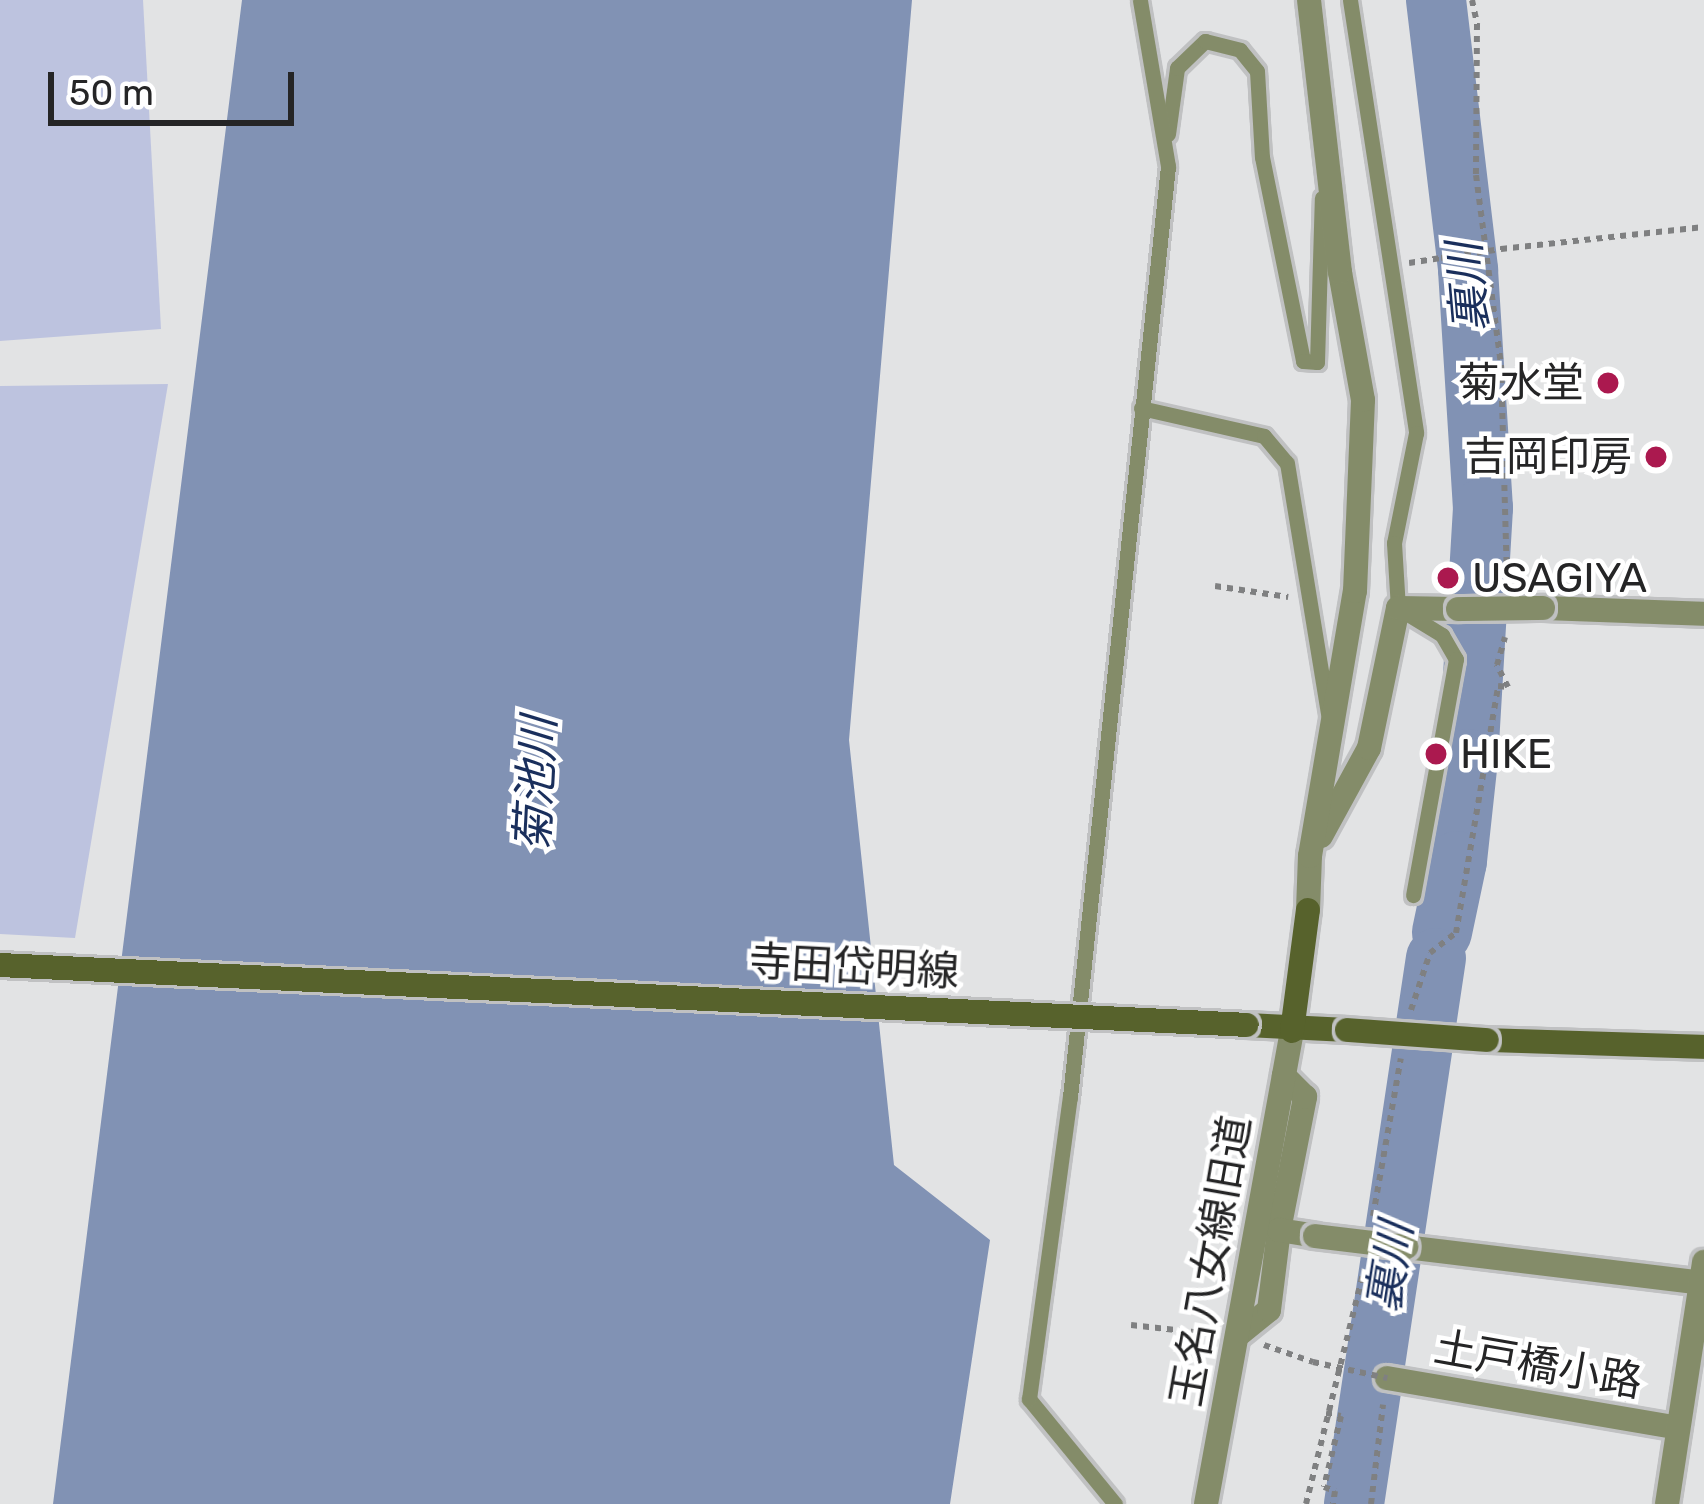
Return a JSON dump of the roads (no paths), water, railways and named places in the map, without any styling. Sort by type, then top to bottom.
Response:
[{"type":"main road","points":[[1292,1031],[1307,910]]},
{"type":"main road","name":"寺田岱明線","points":[[0,965],[1704,1048]]},
{"type":"street","points":[[1307,910],[1310,856],[1355,591],[1363,400],[1340,272],[1324,99],[1309,0]]},
{"type":"street","points":[[1310,856],[1370,748],[1398,608],[1704,614]]},
{"type":"street","name":"玉名八女線旧道","points":[[1205,1504],[1292,1031]]},
{"type":"street","points":[[1238,1336],[1269,1310],[1305,1097],[1284,1076]]},
{"type":"street","points":[[1279,1230],[1702,1276],[1675,1427],[1667,1504]]},
{"type":"street","name":"土戸橋小路","points":[[1387,1378],[1675,1427]]},
{"type":"lane","points":[[1140,0],[1166,152]]},
{"type":"lane","points":[[1350,0],[1415,434],[1394,543],[1398,608],[1442,635],[1456,658],[1413,895]]},
{"type":"lane","points":[[1115,1504],[1029,1400],[1073,1074],[1177,68],[1204,41],[1240,50],[1257,70],[1262,158],[1303,362],[1317,362],[1324,99]]},
{"type":"lane","points":[[1142,407],[1264,436],[1287,463],[1331,735]]},
{"type":"water","name":"菊池川","points":[[242,0],[912,0],[849,740],[894,1165],[990,1240],[950,1504],[53,1504]]},
{"type":"waterway","name":"裏川","points":[[1436,0],[1468,270],[1483,508],[1468,759],[1457,861],[1442,932]]},
{"type":"waterway","name":"裏川","points":[[1354,1504],[1436,958]]},
{"type":"place","name":"菊水堂","points":[[1608,383]]},
{"type":"place","name":"吉岡印房","points":[[1656,457]]},
{"type":"place","name":"USAGIYA","points":[[1448,578]]},
{"type":"place","name":"HIKE","points":[[1436,754]]}]
